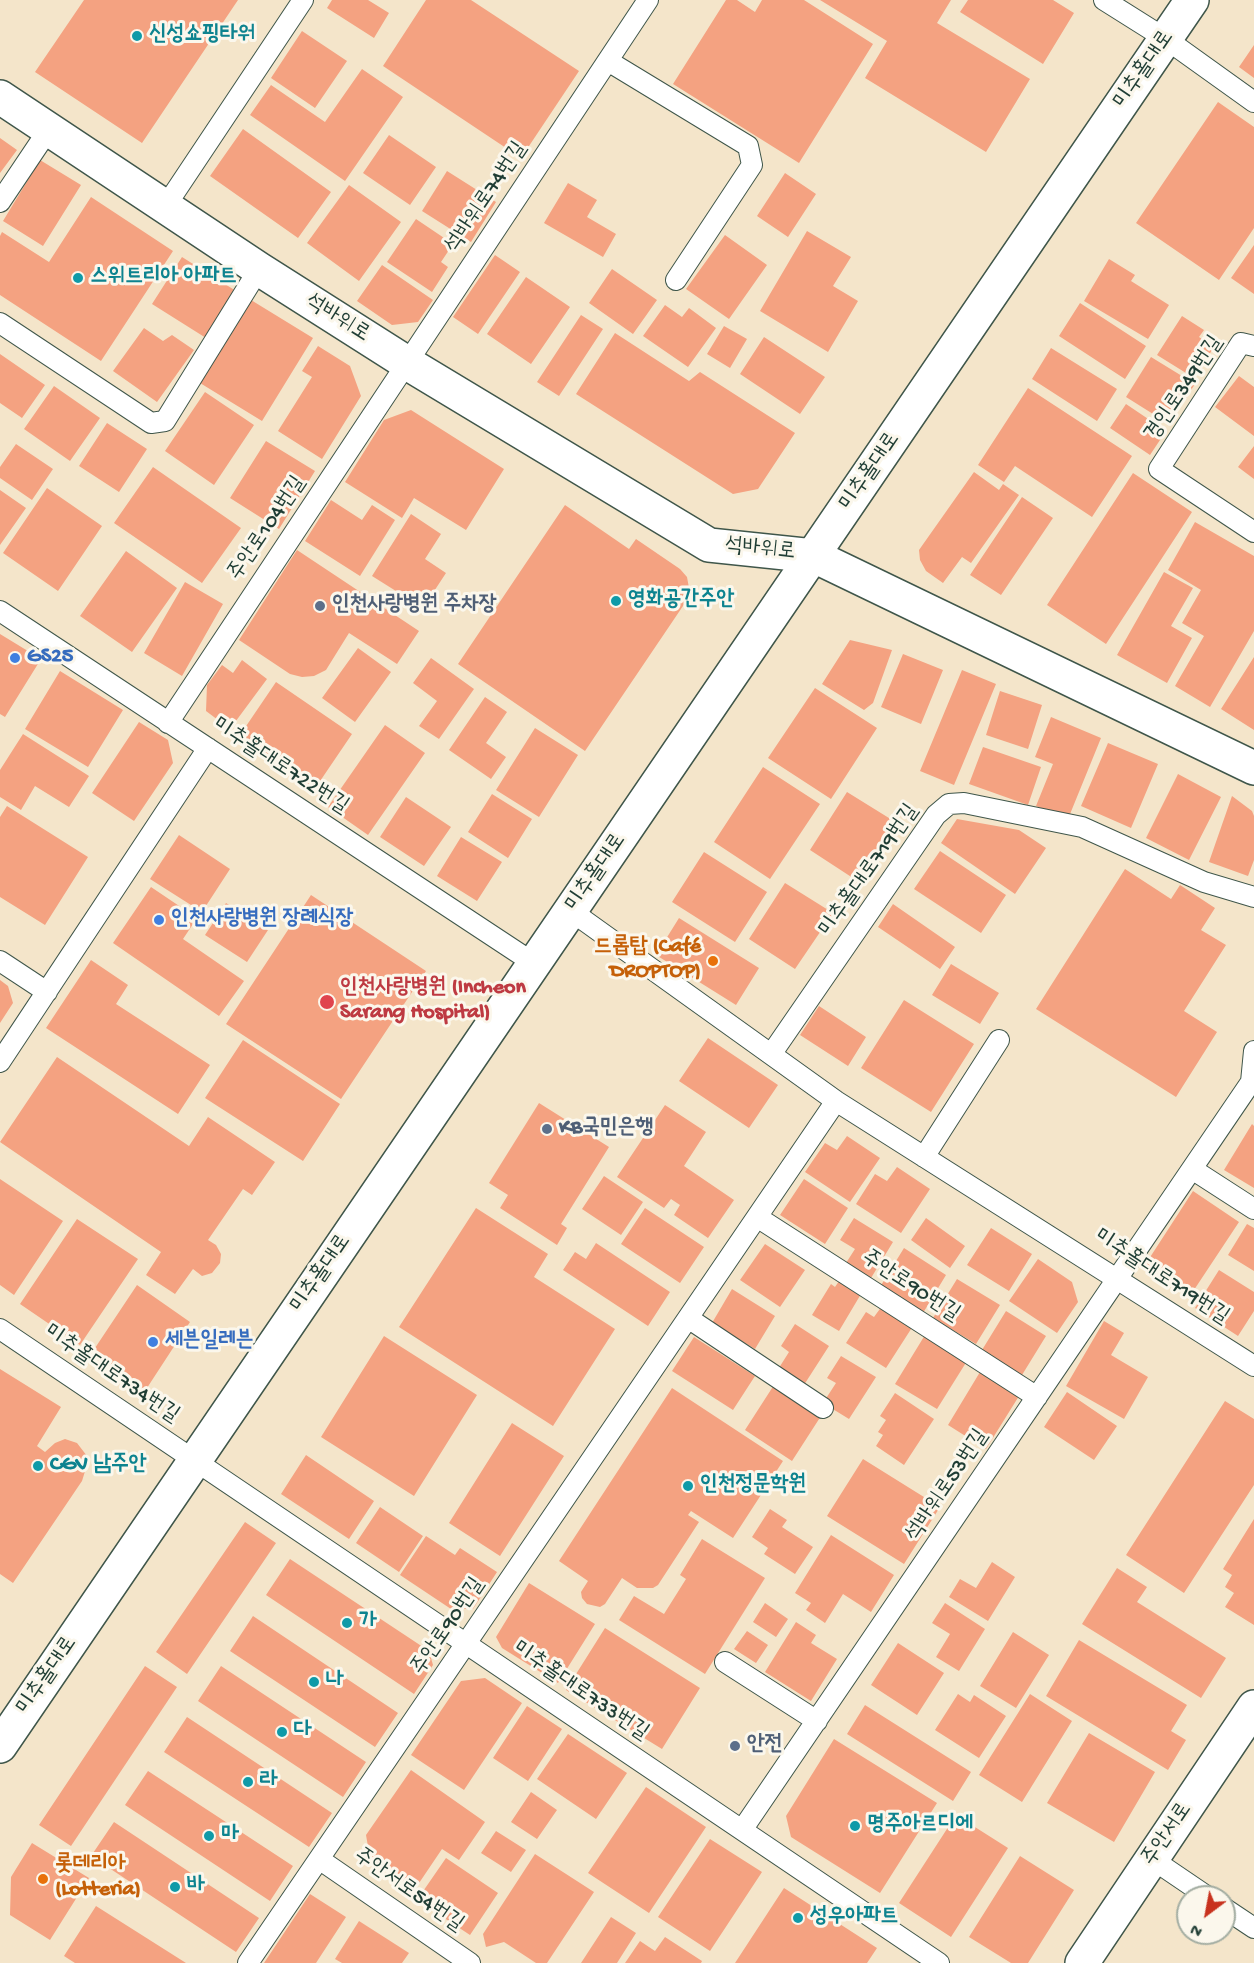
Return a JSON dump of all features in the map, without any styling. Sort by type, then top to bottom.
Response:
[{"type":"main road","name":"미추홀대로","points":[[0,1746],[1192,0]]},
{"type":"main road","name":"석바위로","points":[[0,97],[259,269],[407,363],[709,545],[814,556],[1254,768]]},
{"type":"main road","name":"주안서로","points":[[1082,1963],[1254,1707]]},
{"type":"lane","points":[[165,207],[303,0]]},
{"type":"lane","name":"석바위로74번길","points":[[407,363],[648,0]]},
{"type":"lane","points":[[1104,0],[1166,39],[1254,102]]},
{"type":"lane","points":[[608,61],[748,146],[752,165],[676,280]]},
{"type":"lane","points":[[0,202],[49,129]]},
{"type":"lane","points":[[0,322],[151,423],[165,421],[259,269]]},
{"type":"lane","name":"경인로349번길","points":[[1254,346],[1242,344],[1159,469],[1254,532]]},
{"type":"lane","name":"주안로104번길","points":[[168,723],[407,363]]},
{"type":"lane","name":"미추홀대로722번길","points":[[0,611],[535,964]]},
{"type":"lane","points":[[0,1062],[207,748]]},
{"type":"lane","name":"미추홀대로719번길","points":[[772,1053],[936,815],[949,804],[964,803],[1082,827],[1204,882],[1254,897]]},
{"type":"lane","name":"미추홀대로719번길","points":[[571,911],[836,1101],[1254,1366]]},
{"type":"lane","points":[[0,960],[47,992]]},
{"type":"lane","points":[[924,1156],[999,1040]]},
{"type":"lane","name":"석바위로53번길","points":[[742,1830],[1251,1082],[1254,1051]]},
{"type":"lane","name":"주안로90번길","points":[[248,1963],[836,1101]]},
{"type":"lane","points":[[1192,1169],[1254,1209]]},
{"type":"lane","name":"주안로90번길","points":[[757,1217],[1037,1397]]},
{"type":"lane","points":[[688,1318],[823,1408]]},
{"type":"lane","name":"미추홀대로734번길","points":[[0,1329],[195,1461]]},
{"type":"lane","name":"미추홀대로733번길","points":[[195,1461],[939,1963]]},
{"type":"lane","points":[[725,1662],[817,1721]]},
{"type":"lane","name":"주안서로54번길","points":[[319,1859],[470,1963]]},
{"type":"lane","points":[[1152,1859],[1190,1885]]},
{"type":"lane","points":[[1236,1916],[1254,1928]]},
{"type":"building","name":"신성쇼핑타워","points":[[84,0],[238,0],[142,143],[35,72]]},
{"type":"building","points":[[332,0],[368,0],[389,13],[374,38],[327,8]]},
{"type":"building","points":[[426,0],[471,0],[579,71],[521,158],[383,66]]},
{"type":"building","points":[[726,0],[737,0],[755,12],[762,0],[804,0],[873,44],[799,163],[673,84]]},
{"type":"building","points":[[820,0],[951,0],[937,23],[1030,79],[986,152],[865,78],[887,41]]},
{"type":"building","points":[[968,0],[1053,0],[1074,13],[1043,64],[960,12]]},
{"type":"building","points":[[302,31],[347,61],[315,108],[271,78]]},
{"type":"building","points":[[1254,45],[1254,78],[1239,67]]},
{"type":"building","points":[[362,69],[403,97],[345,181],[250,115],[271,85],[325,122]]},
{"type":"building","points":[[1218,102],[1254,127],[1254,228],[1219,280],[1136,223]]},
{"type":"building","points":[[243,129],[331,192],[298,238],[210,176]]},
{"type":"building","points":[[389,135],[436,167],[410,205],[363,173]]},
{"type":"building","points":[[0,138],[17,150],[0,173]]},
{"type":"building","points":[[40,160],[81,185],[43,246],[3,221]]},
{"type":"building","points":[[447,171],[496,202],[471,242],[422,211]]},
{"type":"building","points":[[785,173],[816,194],[788,237],[757,216]]},
{"type":"building","points":[[568,183],[597,200],[587,217],[616,234],[603,257],[544,223]]},
{"type":"building","points":[[349,185],[401,222],[359,281],[307,243]]},
{"type":"building","name":"스위트리아 아파트","points":[[91,197],[173,251],[101,361],[0,295],[0,236],[2,232],[49,262]]},
{"type":"building","points":[[416,219],[453,244],[441,262],[448,267],[432,292],[387,262]]},
{"type":"building","points":[[807,231],[851,257],[833,286],[858,301],[828,352],[760,311]]},
{"type":"building","points":[[725,235],[767,265],[729,319],[686,289]]},
{"type":"building","points":[[1254,245],[1254,294],[1231,278]]},
{"type":"building","points":[[495,255],[520,272],[478,334],[453,317]]},
{"type":"building","points":[[182,257],[236,291],[206,338],[152,304]]},
{"type":"building","points":[[1109,259],[1135,275],[1131,281],[1169,305],[1148,339],[1084,301]]},
{"type":"building","points":[[382,265],[433,300],[418,322],[392,325],[357,301]]},
{"type":"building","points":[[612,269],[657,300],[633,334],[589,303]]},
{"type":"building","points":[[526,277],[570,307],[531,364],[487,334]]},
{"type":"building","points":[[251,300],[313,338],[262,421],[200,383]]},
{"type":"building","points":[[1080,303],[1146,346],[1125,379],[1059,336]]},
{"type":"building","points":[[665,305],[682,317],[689,308],[716,328],[688,367],[643,336]]},
{"type":"building","points":[[581,315],[603,329],[559,396],[537,382]]},
{"type":"building","points":[[1182,316],[1204,330],[1199,337],[1214,347],[1194,378],[1157,355]]},
{"type":"building","points":[[724,326],[747,339],[730,368],[707,354]]},
{"type":"building","points":[[144,328],[163,341],[172,335],[194,350],[157,402],[113,371]]},
{"type":"building","points":[[615,333],[689,381],[700,372],[795,433],[758,489],[733,494],[576,394]]},
{"type":"building","points":[[764,337],[825,377],[800,414],[740,374]]},
{"type":"building","points":[[318,346],[350,366],[361,396],[322,459],[278,431],[312,377],[302,371]]},
{"type":"building","points":[[1051,348],[1117,389],[1097,421],[1032,379]]},
{"type":"building","points":[[0,354],[45,385],[22,418],[0,403]]},
{"type":"building","points":[[1151,357],[1195,384],[1169,424],[1126,397]]},
{"type":"building","points":[[1239,376],[1254,387],[1254,436],[1215,407]]},
{"type":"building","points":[[54,386],[100,418],[70,461],[24,429]]},
{"type":"building","points":[[1028,388],[1132,456],[1092,517],[1015,466],[1004,482],[978,465]]},
{"type":"building","points":[[205,392],[254,425],[214,485],[165,451]]},
{"type":"building","points":[[1126,404],[1166,431],[1150,455],[1110,428]]},
{"type":"building","points":[[411,410],[504,469],[466,530],[414,498],[402,518],[345,482],[384,420]]},
{"type":"building","points":[[107,423],[147,449],[119,492],[79,466]]},
{"type":"building","points":[[266,441],[315,471],[279,529],[230,498]]},
{"type":"building","points":[[16,444],[53,469],[32,500],[0,478],[0,467]]},
{"type":"building","points":[[1254,446],[1254,479],[1238,467]]},
{"type":"building","points":[[153,467],[241,528],[202,583],[114,523]]},
{"type":"building","points":[[974,472],[999,490],[1003,484],[1019,495],[971,563],[962,557],[943,583],[926,571],[920,560],[919,550]]},
{"type":"building","points":[[1133,473],[1192,512],[1106,644],[1047,605]]},
{"type":"building","points":[[47,488],[102,526],[58,591],[3,553]]},
{"type":"building","points":[[0,490],[26,508],[0,545]]},
{"type":"building","points":[[1022,497],[1053,518],[1001,595],[970,575]]},
{"type":"building","points":[[331,500],[362,520],[372,505],[395,520],[360,576],[305,541]]},
{"type":"building","points":[[565,505],[629,549],[636,539],[680,569],[687,577],[689,588],[685,603],[585,751],[458,664]]},
{"type":"building","points":[[411,514],[441,534],[425,559],[446,573],[423,608],[372,576]]},
{"type":"building","points":[[1195,522],[1254,556],[1254,631],[1210,707],[1175,686],[1204,636],[1182,623],[1201,590],[1168,570]]},
{"type":"building","points":[[297,550],[419,631],[397,664],[349,633],[326,670],[314,676],[302,677],[290,674],[239,640]]},
{"type":"building","points":[[126,551],[177,588],[132,652],[80,616]]},
{"type":"building","points":[[1164,572],[1193,588],[1171,626],[1192,638],[1167,683],[1117,655]]},
{"type":"building","points":[[185,582],[223,604],[182,676],[144,653]]},
{"type":"building","points":[[0,634],[41,659],[5,717],[0,714]]},
{"type":"building","points":[[850,640],[892,650],[873,703],[864,710],[822,684]]},
{"type":"building","points":[[358,648],[391,672],[355,722],[322,698]]},
{"type":"building","points":[[903,654],[943,670],[921,724],[881,707]]},
{"type":"building","points":[[1254,657],[1254,730],[1221,709]]},
{"type":"building","points":[[431,658],[474,689],[439,739],[419,726],[437,701],[413,683]]},
{"type":"building","points":[[242,660],[267,679],[230,729],[206,711],[207,685],[222,665],[233,673]]},
{"type":"building","points":[[962,670],[996,684],[954,785],[920,771]]},
{"type":"building","points":[[60,671],[123,710],[88,767],[25,729]]},
{"type":"building","points":[[276,682],[352,734],[314,790],[238,738]]},
{"type":"building","points":[[815,688],[877,728],[831,799],[768,758]]},
{"type":"building","points":[[1000,691],[1042,705],[1028,749],[986,735]]},
{"type":"building","points":[[485,697],[507,712],[486,743],[506,757],[491,779],[449,750]]},
{"type":"building","points":[[1051,717],[1101,738],[1068,819],[1036,806],[1053,764],[1035,757]]},
{"type":"building","points":[[139,722],[168,740],[173,763],[134,821],[92,793]]},
{"type":"building","points":[[385,725],[425,753],[368,835],[328,807]]},
{"type":"building","points":[[535,728],[578,755],[539,817],[496,790]]},
{"type":"building","points":[[23,734],[89,776],[69,807],[35,786],[21,810],[0,797],[0,770]]},
{"type":"building","points":[[1108,743],[1158,764],[1131,828],[1081,806]]},
{"type":"building","points":[[983,747],[1041,767],[1028,805],[969,784]]},
{"type":"building","points":[[763,767],[820,804],[770,879],[714,842]]},
{"type":"building","points":[[1178,774],[1221,797],[1189,860],[1146,838]]},
{"type":"building","points":[[847,792],[897,823],[859,882],[810,850]]},
{"type":"building","points":[[492,794],[532,819],[508,858],[468,832]]},
{"type":"building","points":[[1232,796],[1252,811],[1254,816],[1254,860],[1248,876],[1209,862]]},
{"type":"building","points":[[406,797],[451,827],[424,866],[380,837]]},
{"type":"building","points":[[7,806],[88,857],[45,925],[0,897],[0,817]]},
{"type":"building","points":[[957,819],[1019,830],[1046,848],[1015,894],[941,843]]},
{"type":"building","points":[[179,835],[230,869],[202,912],[150,879]]},
{"type":"building","points":[[461,837],[502,862],[477,901],[437,876]]},
{"type":"building","points":[[940,851],[1006,895],[981,933],[914,889]]},
{"type":"building","points":[[704,852],[767,892],[735,942],[672,902]]},
{"type":"building","points":[[1125,869],[1171,899],[1180,885],[1215,908],[1201,930],[1226,945],[1184,1011],[1217,1032],[1176,1097],[1036,1009]]},
{"type":"building","points":[[785,883],[833,913],[795,969],[749,939]]},
{"type":"building","points":[[151,887],[197,918],[183,939],[244,981],[219,1016],[113,943]]},
{"type":"building","points":[[311,895],[426,971],[341,1099],[226,1024]]},
{"type":"building","points":[[226,903],[268,930],[247,962],[205,935]]},
{"type":"building","points":[[893,904],[955,947],[940,969],[878,927]]},
{"type":"building","points":[[679,918],[759,968],[736,1005],[656,955]]},
{"type":"building","points":[[91,960],[128,985],[116,1004],[210,1065],[178,1114],[46,1028]]},
{"type":"building","points":[[951,964],[999,993],[980,1024],[932,995]]},
{"type":"building","points":[[0,980],[8,986],[13,1003],[0,1023]]},
{"type":"building","points":[[904,1000],[974,1044],[931,1112],[861,1068]]},
{"type":"building","points":[[819,1006],[866,1037],[848,1066],[800,1035]]},
{"type":"building","points":[[708,1038],[778,1085],[749,1128],[679,1081]]},
{"type":"building","points":[[243,1040],[340,1104],[303,1161],[205,1098]]},
{"type":"building","points":[[57,1057],[189,1146],[208,1117],[275,1162],[252,1195],[243,1189],[208,1240],[216,1245],[221,1254],[220,1263],[212,1273],[202,1276],[193,1269],[175,1294],[146,1275],[161,1252],[0,1142]]},
{"type":"building","points":[[539,1103],[609,1147],[561,1224],[567,1228],[557,1245],[500,1208],[508,1195],[489,1183]]},
{"type":"building","points":[[665,1105],[706,1132],[684,1166],[734,1200],[708,1238],[674,1215],[680,1205],[671,1199],[664,1208],[617,1177]]},
{"type":"building","points":[[1252,1124],[1254,1126],[1254,1188],[1224,1170]]},
{"type":"building","points":[[847,1136],[880,1158],[850,1202],[805,1172],[825,1143],[837,1150]]},
{"type":"building","points":[[897,1167],[930,1189],[901,1233],[856,1204],[875,1174],[887,1181]]},
{"type":"building","points":[[604,1176],[643,1202],[621,1235],[582,1209]]},
{"type":"building","points":[[0,1179],[63,1221],[14,1295],[0,1285]]},
{"type":"building","points":[[804,1179],[848,1208],[825,1244],[780,1215]]},
{"type":"building","points":[[1193,1191],[1239,1222],[1190,1296],[1145,1265]]},
{"type":"building","points":[[476,1208],[548,1254],[534,1277],[615,1329],[553,1426],[399,1327]]},
{"type":"building","points":[[645,1208],[704,1247],[680,1283],[621,1244]]},
{"type":"building","points":[[854,1218],[893,1242],[871,1278],[846,1263],[855,1249],[840,1240]]},
{"type":"building","points":[[926,1218],[965,1246],[950,1268],[911,1240]]},
{"type":"building","points":[[77,1219],[138,1259],[80,1345],[20,1304]]},
{"type":"building","points":[[1247,1224],[1254,1228],[1254,1271],[1228,1255]]},
{"type":"building","points":[[991,1228],[1032,1254],[1009,1291],[967,1265]]},
{"type":"building","points":[[596,1243],[670,1292],[648,1326],[563,1270],[575,1252],[586,1259]]},
{"type":"building","points":[[765,1244],[805,1270],[780,1307],[740,1280]]},
{"type":"building","points":[[904,1248],[946,1275],[923,1313],[880,1287]]},
{"type":"building","points":[[1038,1259],[1072,1282],[1078,1302],[1057,1333],[1009,1301]]},
{"type":"building","points":[[1219,1270],[1254,1292],[1254,1311],[1238,1336],[1195,1308]]},
{"type":"building","points":[[957,1279],[1000,1305],[976,1344],[933,1318]]},
{"type":"building","points":[[839,1281],[861,1294],[839,1331],[812,1315],[831,1284],[835,1287]]},
{"type":"building","points":[[137,1285],[190,1322],[145,1391],[91,1354]]},
{"type":"building","points":[[732,1289],[775,1316],[755,1349],[712,1323]]},
{"type":"building","points":[[882,1306],[913,1326],[886,1368],[846,1343],[866,1312],[874,1317]]},
{"type":"building","points":[[1006,1311],[1046,1336],[1022,1375],[982,1350]]},
{"type":"building","points":[[1104,1321],[1124,1333],[1111,1355],[1148,1377],[1124,1419],[1066,1386]]},
{"type":"building","points":[[795,1324],[829,1346],[802,1388],[777,1371],[789,1352],[781,1346]]},
{"type":"building","points":[[925,1335],[967,1361],[937,1409],[895,1384]]},
{"type":"building","points":[[384,1336],[477,1395],[414,1496],[321,1437]]},
{"type":"building","points":[[694,1337],[755,1376],[733,1410],[672,1371]]},
{"type":"building","points":[[841,1356],[876,1377],[849,1419],[823,1403],[836,1383],[827,1378]]},
{"type":"building","points":[[0,1369],[61,1407],[37,1446],[45,1452],[55,1443],[65,1439],[77,1443],[87,1456],[82,1481],[13,1583],[0,1574]]},
{"type":"building","points":[[980,1372],[1019,1396],[986,1449],[948,1425]]},
{"type":"building","points":[[774,1385],[821,1416],[792,1461],[745,1430]]},
{"type":"building","name":"인천정문학원","points":[[672,1388],[783,1461],[733,1538],[691,1511],[688,1515],[699,1522],[658,1585],[653,1588],[637,1588],[622,1578],[605,1604],[600,1607],[587,1604],[581,1592],[588,1581],[559,1561]]},
{"type":"building","points":[[1067,1392],[1117,1426],[1094,1460],[1044,1427]]},
{"type":"building","points":[[895,1393],[934,1419],[904,1465],[876,1446],[883,1435],[878,1432],[886,1420],[880,1416]]},
{"type":"building","points":[[1225,1401],[1254,1419],[1254,1485],[1184,1593],[1126,1555]]},
{"type":"building","points":[[512,1423],[564,1456],[500,1556],[449,1523]]},
{"type":"building","points":[[306,1455],[374,1501],[349,1539],[281,1494]]},
{"type":"building","points":[[863,1459],[940,1507],[904,1564],[827,1516]]},
{"type":"building","points":[[380,1507],[423,1536],[399,1572],[356,1543]]},
{"type":"building","points":[[770,1509],[787,1520],[782,1527],[813,1547],[795,1574],[764,1554],[768,1548],[752,1537]]},
{"type":"building","points":[[1254,1519],[1254,1625],[1225,1607],[1234,1593],[1225,1587],[1232,1575],[1223,1569]]},
{"type":"building","points":[[245,1522],[276,1543],[187,1674],[156,1652]]},
{"type":"building","points":[[831,1535],[894,1575],[871,1612],[843,1594],[825,1623],[806,1610],[811,1603],[795,1593]]},
{"type":"building","points":[[426,1536],[455,1555],[460,1548],[497,1572],[473,1609],[451,1609],[400,1575]]},
{"type":"building","points":[[702,1539],[765,1578],[705,1674],[619,1620],[634,1596],[664,1614],[686,1579],[680,1575]]},
{"type":"building","name":"가","points":[[290,1559],[429,1651],[433,1665],[414,1694],[266,1595]]},
{"type":"building","points":[[992,1562],[1015,1577],[988,1621],[949,1597],[960,1579],[976,1588]]},
{"type":"building","points":[[1117,1568],[1147,1587],[1137,1602],[1226,1658],[1201,1698],[1082,1624]]},
{"type":"building","points":[[529,1583],[595,1624],[558,1683],[502,1648],[496,1637]]},
{"type":"building","points":[[765,1603],[788,1619],[776,1637],[753,1622]]},
{"type":"building","points":[[945,1603],[985,1629],[959,1671],[936,1657],[950,1634],[932,1623]]},
{"type":"building","name":"나","points":[[253,1616],[398,1713],[375,1747],[230,1651]]},
{"type":"building","points":[[796,1622],[816,1635],[811,1643],[837,1659],[811,1701],[765,1672]]},
{"type":"building","points":[[605,1628],[700,1688],[662,1749],[566,1690]]},
{"type":"building","points":[[747,1631],[768,1645],[756,1663],[734,1649]]},
{"type":"building","points":[[1013,1632],[1049,1655],[1016,1708],[980,1686]]},
{"type":"building","points":[[1079,1640],[1187,1705],[1171,1731],[1186,1740],[1168,1770],[1046,1696]]},
{"type":"building","points":[[898,1643],[944,1673],[917,1715],[871,1685]]},
{"type":"building","points":[[145,1666],[177,1687],[71,1846],[39,1825]]},
{"type":"building","name":"다","points":[[221,1666],[366,1762],[343,1797],[198,1701]]},
{"type":"building","points":[[485,1678],[522,1703],[464,1790],[411,1755],[461,1681]]},
{"type":"building","points":[[958,1694],[970,1702],[974,1695],[1006,1716],[979,1758],[935,1730]]},
{"type":"building","points":[[1030,1694],[1072,1721],[1022,1802],[979,1775]]},
{"type":"building","points":[[865,1705],[971,1772],[953,1801],[847,1734]]},
{"type":"building","points":[[527,1706],[562,1729],[528,1781],[493,1758]]},
{"type":"building","name":"라","points":[[187,1717],[332,1813],[309,1847],[164,1752]]},
{"type":"building","points":[[1089,1733],[1155,1772],[1114,1842],[1047,1803]]},
{"type":"building","points":[[568,1734],[627,1773],[596,1819],[537,1779]]},
{"type":"building","name":"명주아르디에","points":[[834,1739],[937,1803],[880,1893],[791,1837],[786,1816]]},
{"type":"building","points":[[411,1770],[485,1822],[459,1860],[442,1849],[415,1889],[370,1858],[366,1835]]},
{"type":"building","name":"마","points":[[148,1771],[293,1866],[270,1901],[125,1805]]},
{"type":"building","points":[[646,1787],[706,1827],[649,1913],[588,1873]]},
{"type":"building","points":[[531,1792],[557,1810],[537,1839],[511,1822]]},
{"type":"building","points":[[956,1815],[1008,1848],[951,1937],[899,1903]]},
{"type":"building","name":"바","points":[[114,1822],[259,1918],[236,1952],[91,1856]]},
{"type":"building","points":[[496,1831],[526,1850],[511,1872],[481,1853]]},
{"type":"building","points":[[710,1839],[762,1872],[710,1951],[658,1917]]},
{"type":"building","points":[[32,1843],[89,1878],[50,1940],[10,1915],[11,1877]]},
{"type":"building","points":[[535,1854],[594,1892],[547,1963],[536,1963],[504,1942],[486,1947],[483,1934]]},
{"type":"building","points":[[1020,1856],[1074,1890],[1028,1963],[1011,1963],[969,1937]]},
{"type":"building","points":[[446,1858],[498,1893],[470,1935],[417,1900]]},
{"type":"building","name":"성우아파트","points":[[784,1888],[877,1948],[867,1963],[735,1963]]},
{"type":"building","points":[[310,1894],[346,1917],[316,1963],[264,1963]]},
{"type":"building","points":[[96,1906],[186,1963],[75,1963],[64,1956]]},
{"type":"building","points":[[611,1917],[636,1933],[617,1963],[581,1963]]},
{"type":"building","points":[[359,1921],[409,1953],[402,1963],[342,1963],[335,1959]]},
{"type":"building","points":[[665,1937],[702,1961],[701,1963],[625,1963],[640,1941],[655,1951]]},
{"type":"place","name":"신성쇼핑타워","points":[[137,36]]},
{"type":"place","name":"스위트리아 아파트","points":[[78,278]]},
{"type":"place","name":"영화공간주안","points":[[616,601]]},
{"type":"place","name":"인천사랑병원 주차장","points":[[320,606]]},
{"type":"place","name":"GS25","points":[[15,658]]},
{"type":"place","name":"인천사랑병원 장례식장","points":[[159,920]]},
{"type":"place","name":"드롭탑 (Café DROPTOP)","points":[[713,961]]},
{"type":"place","name":"인천사랑병원 (Incheon Sarang Hospital)","points":[[327,1002]]},
{"type":"place","name":"KB국민은행","points":[[547,1129]]},
{"type":"place","name":"세븐일레븐","points":[[153,1342]]},
{"type":"place","name":"CGV 남주안","points":[[38,1466]]},
{"type":"place","name":"인천정문학원","points":[[688,1486]]},
{"type":"place","name":"가","points":[[347,1623]]},
{"type":"place","name":"나","points":[[314,1682]]},
{"type":"place","name":"다","points":[[282,1732]]},
{"type":"place","name":"안전","points":[[735,1746]]},
{"type":"place","name":"라","points":[[248,1782]]},
{"type":"place","name":"명주아르디에","points":[[855,1826]]},
{"type":"place","name":"마","points":[[209,1836]]},
{"type":"place","name":"롯데리아 (Lotteria)","points":[[43,1879]]},
{"type":"place","name":"바","points":[[175,1887]]},
{"type":"place","name":"성우아파트","points":[[798,1918]]}]
